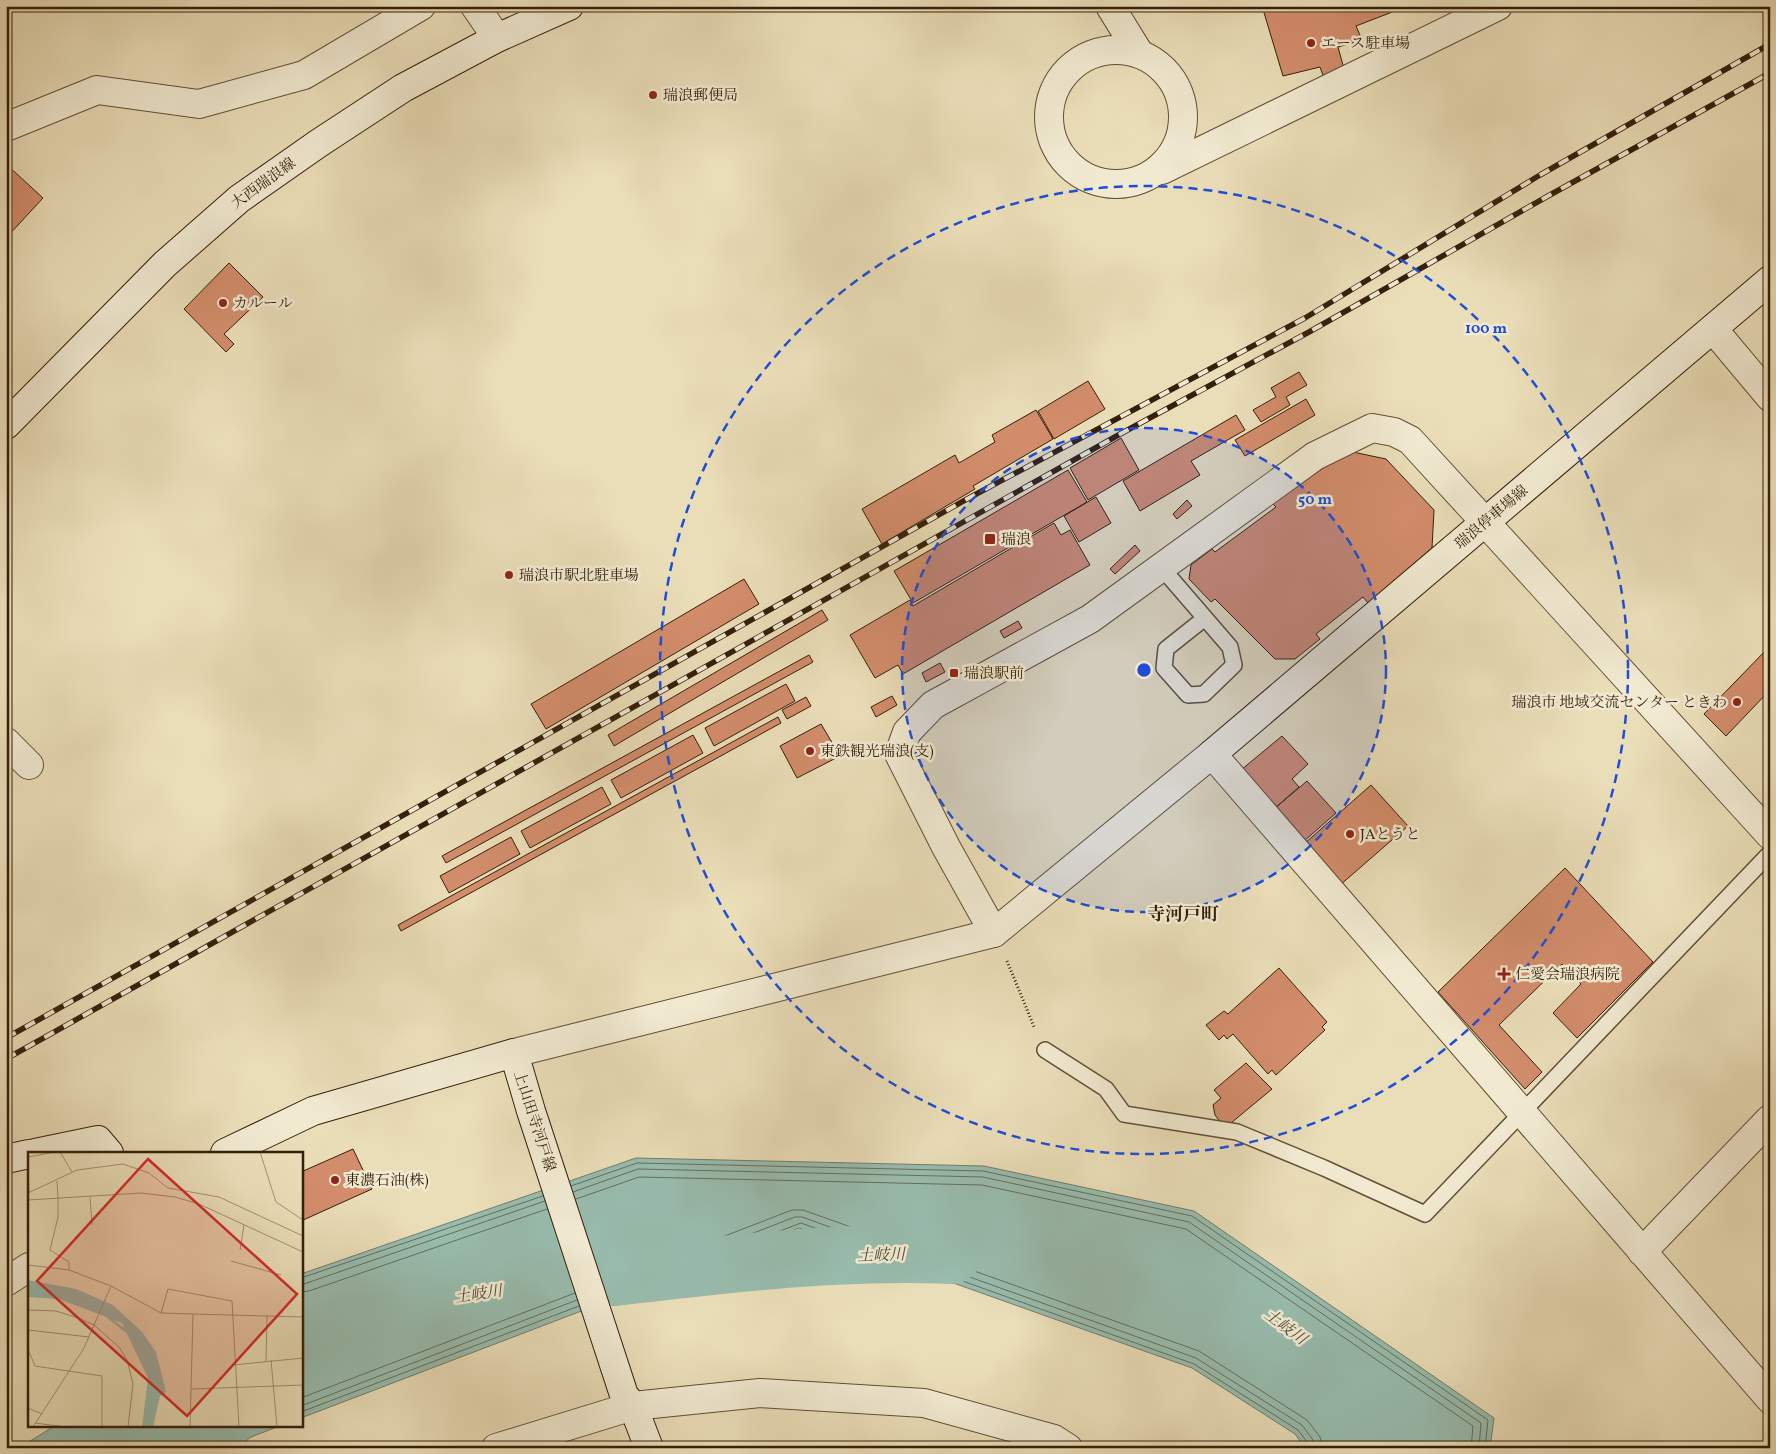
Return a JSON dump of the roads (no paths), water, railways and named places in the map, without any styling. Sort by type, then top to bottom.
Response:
[{"type":"street","points":[[6,127],[97,90],[199,104],[304,75],[421,6]]},
{"type":"street","points":[[475,6],[496,38]]},
{"type":"street","name":"大西瑞浪線","points":[[6,425],[165,264],[239,199],[319,143],[403,88],[496,38],[568,6]]},
{"type":"street","points":[[1110,6],[1139,53]]},
{"type":"street","points":[[1150,176],[1167,162],[1179,144],[1184,122],[1182,100],[1173,80],[1159,64],[1139,53],[1117,50],[1095,53],[1074,64],[1060,81],[1050,102],[1049,125],[1055,146],[1068,165],[1086,178],[1108,184],[1130,184],[1150,176],[1498,6]]},
{"type":"street","name":"瑞浪停車場線","points":[[994,933],[1212,754],[1770,280]]},
{"type":"street","points":[[1712,329],[1770,397]]},
{"type":"street","points":[[514,1053],[994,933],[946,847],[900,754],[907,732],[933,705],[1090,619],[1315,456],[1372,428],[1394,432],[1410,440],[1770,835]]},
{"type":"street","points":[[6,742],[29,765]]},
{"type":"street","points":[[1212,754],[1770,1399]]},
{"type":"street","name":"上山田寺河戸線","points":[[227,1152],[313,1111],[514,1053],[531,1111],[629,1401],[649,1448]]},
{"type":"street","points":[[1642,1252],[1770,1119]]},
{"type":"street","points":[[40,1152],[98,1140],[108,1152]]},
{"type":"street","points":[[6,1159],[28,1154]]},
{"type":"street","points":[[6,1282],[28,1268]]},
{"type":"street","points":[[496,1448],[629,1401],[760,1393],[924,1402],[1054,1439],[1068,1448]]},
{"type":"lane","points":[[1161,567],[1205,618],[1230,647],[1234,665],[1204,694],[1188,695],[1164,668],[1166,650],[1205,618]]},
{"type":"lane","points":[[1044,1050],[1106,1089],[1124,1114],[1237,1132],[1324,1168],[1425,1214],[1770,853]]},
{"type":"water","points":[[636,1158],[984,1166],[1194,1211],[1494,1418],[1490,1448],[1305,1448],[1295,1434],[1192,1368],[799,1228],[302,1418],[302,1274]]},
{"type":"water","points":[[54,1426],[279,1426],[251,1437],[237,1448],[19,1448]]},
{"type":"waterway","name":"土岐川","points":[[615,1277],[825,1256],[867,1254],[952,1255]]},
{"type":"railway","points":[[6,1038],[967,499],[1305,318],[1540,175],[1770,44]]},
{"type":"railway","points":[[6,1059],[1122,433],[1309,332],[1548,196],[1770,73]]},
{"type":"place","name":"エース駐車場","points":[[1311,43]]},
{"type":"place","name":"瑞浪郵便局","points":[[653,95]]},
{"type":"place","name":"カルール","points":[[223,303]]},
{"type":"place","name":"瑞浪","points":[[990,539]]},
{"type":"place","name":"瑞浪市駅北駐車場","points":[[509,575]]},
{"type":"place","name":"瑞浪駅前","points":[[954,673]]},
{"type":"place","name":"瑞浪市 地域交流センター ときわ","points":[[1737,702]]},
{"type":"place","name":"東鉄観光瑞浪(支)","points":[[810,751]]},
{"type":"place","name":"JAとうと","points":[[1350,834]]},
{"type":"place","name":"仁愛会瑞浪病院","points":[[1504,974]]},
{"type":"place","name":"東濃石油(株)","points":[[335,1180]]},
{"type":"district","name":"寺河戸町","points":[[1183,914]]}]
